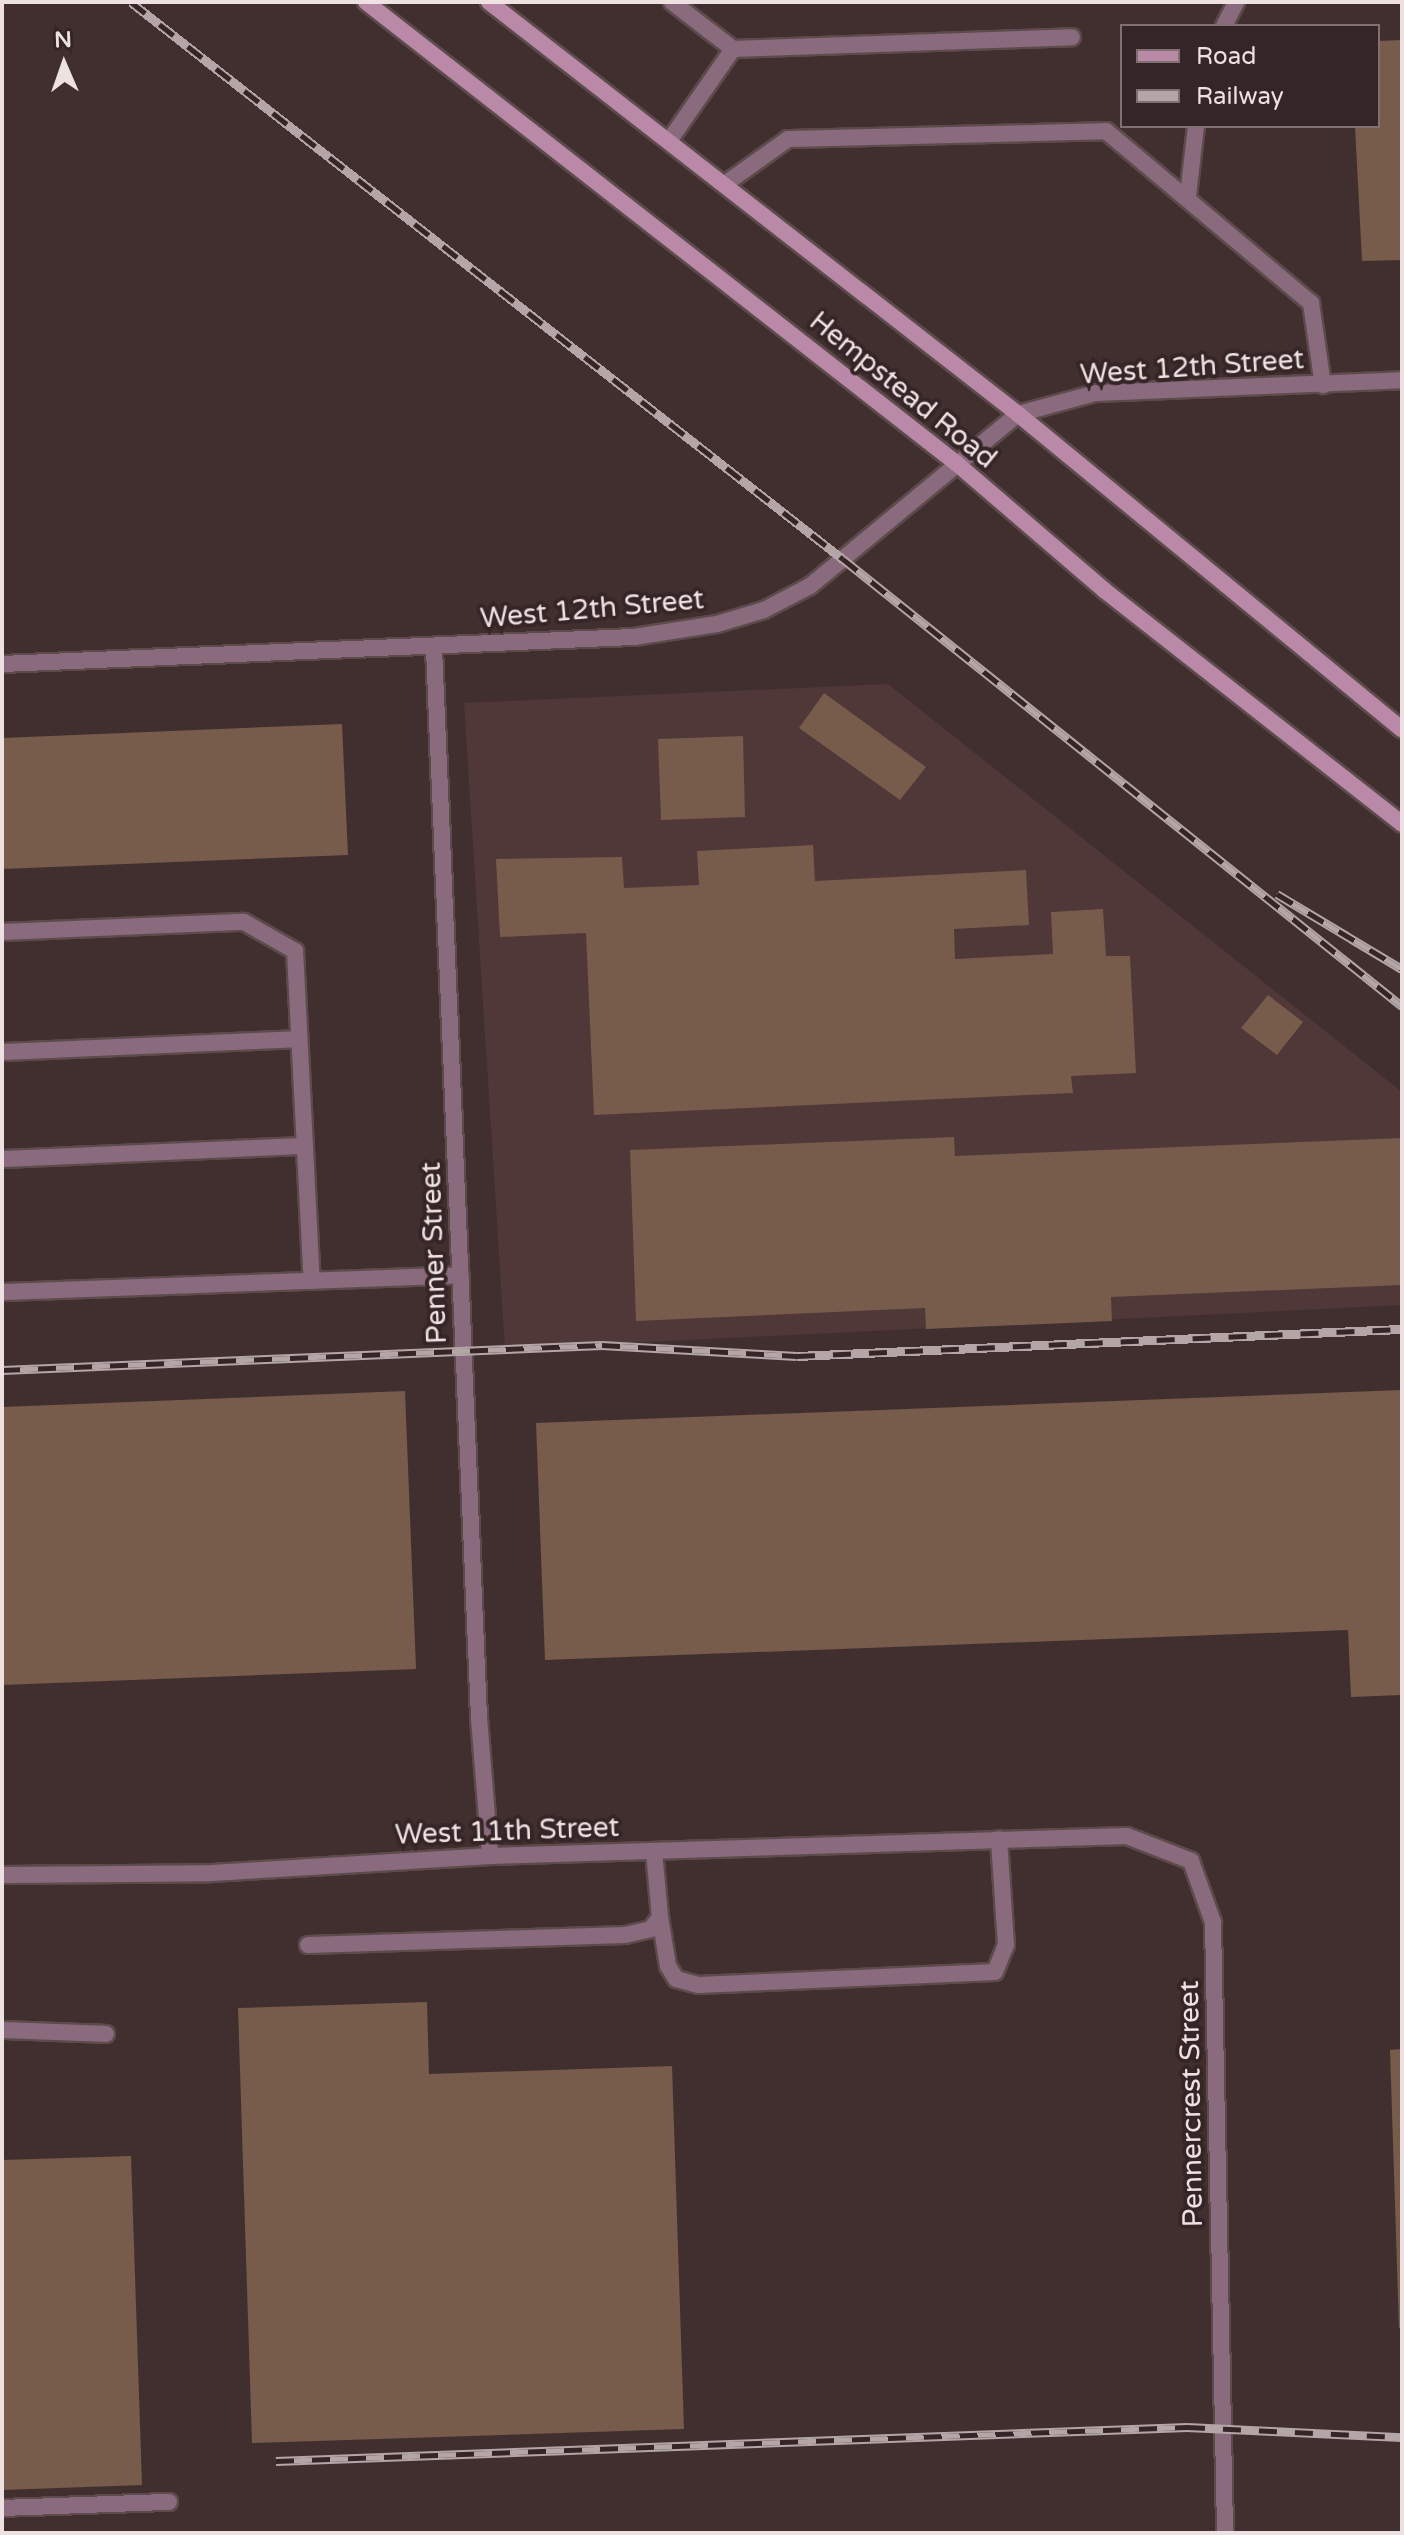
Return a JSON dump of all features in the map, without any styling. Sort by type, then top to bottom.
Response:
[{"type":"main road","name":"Hempstead Road","points":[[366,2],[956,463],[1104,590],[1402,824]]},
{"type":"main road","name":"Hempstead Road","points":[[489,2],[1018,414],[1402,729]]},
{"type":"street","points":[[672,2],[733,49],[1072,37]]},
{"type":"street","points":[[1225,24],[1236,2]]},
{"type":"street","points":[[669,141],[733,49]]},
{"type":"street","points":[[1188,196],[1196,128]]},
{"type":"street","points":[[725,184],[788,139],[1106,131],[1188,196],[1311,303],[1323,385]]},
{"type":"street","name":"West 12th Street","points":[[2,664],[434,648],[634,637],[717,624],[764,610],[810,586],[1018,414],[1096,393],[1402,380]]},
{"type":"street","name":"Penner Street","points":[[434,648],[479,1703],[490,1856]]},
{"type":"street","points":[[2,932],[244,922],[295,951],[312,1281]]},
{"type":"street","points":[[2,1052],[299,1039]]},
{"type":"street","points":[[2,1159],[305,1146]]},
{"type":"street","points":[[2,1292],[461,1275]]},
{"type":"street","name":"Pennercrest Street","points":[[1006,1838],[1127,1836],[1191,1861],[1213,1922],[1225,2533]]},
{"type":"street","points":[[654,1851],[668,1966],[676,1979],[698,1985],[995,1972],[1006,1945],[1006,1838]]},
{"type":"street","name":"West 11th Street","points":[[2,1875],[212,1873],[490,1856],[1006,1838]]},
{"type":"street","points":[[308,1945],[625,1935],[651,1929],[660,1917]]},
{"type":"street","points":[[2,2030],[106,2034]]},
{"type":"street","points":[[2,2508],[169,2502]]},
{"type":"shaded area","points":[[888,684],[1402,1092],[1402,1305],[505,1349],[464,703]]},
{"type":"building","points":[[1402,40],[1402,260],[1362,261],[1355,128],[1380,128],[1380,41]]},
{"type":"building","points":[[824,693],[926,767],[900,800],[799,728]]},
{"type":"building","points":[[342,724],[348,855],[2,869],[2,738]]},
{"type":"building","points":[[743,736],[745,817],[661,820],[658,739]]},
{"type":"building","points":[[813,845],[815,881],[1026,870],[1029,925],[954,929],[955,959],[1053,954],[1051,912],[1103,909],[1106,956],[1130,956],[1136,1073],[1071,1076],[1073,1093],[594,1115],[586,933],[500,937],[496,859],[622,857],[624,888],[699,885],[697,851]]},
{"type":"building","points":[[1268,995],[1303,1022],[1277,1055],[1241,1028]]},
{"type":"building","points":[[954,1137],[955,1156],[1402,1138],[1402,1285],[1111,1297],[1112,1321],[926,1329],[925,1308],[636,1321],[630,1150]]},
{"type":"building","points":[[1402,1390],[1402,1695],[1351,1697],[1348,1630],[545,1660],[536,1423]]},
{"type":"building","points":[[405,1391],[416,1669],[2,1685],[2,1407]]},
{"type":"building","points":[[427,2002],[429,2074],[672,2066],[684,2429],[252,2443],[238,2008]]},
{"type":"building","points":[[1402,2049],[1402,2328],[1399,2328],[1390,2050]]},
{"type":"building","points":[[131,2156],[142,2485],[2,2490],[2,2160]]},
{"type":"railway","points":[[131,2],[843,559],[1402,1006]]},
{"type":"railway","points":[[1277,894],[1402,969]]},
{"type":"railway","points":[[2,1370],[602,1345],[797,1356],[1402,1329]]},
{"type":"railway","points":[[276,2461],[1187,2427],[1402,2437]]}]
